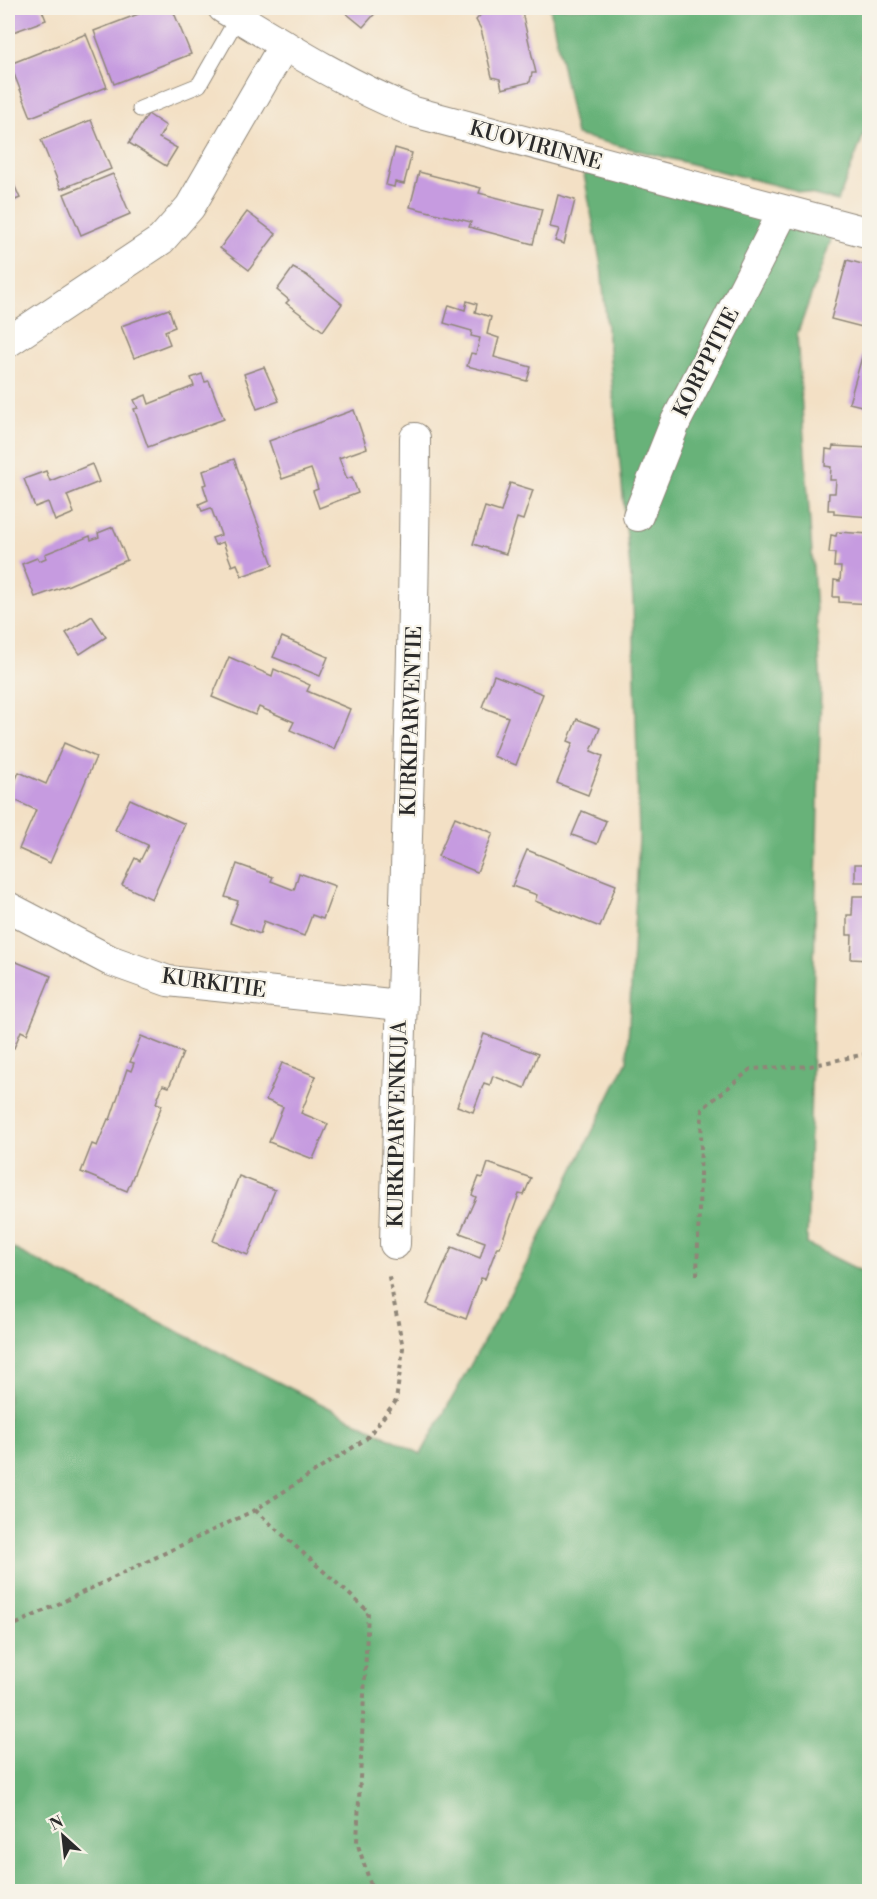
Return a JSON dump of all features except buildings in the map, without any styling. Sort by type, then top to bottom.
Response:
[{"type":"street","name":"KUOVIRINNE","points":[[230,12],[284,45],[386,101],[414,112],[783,212],[870,233]]},
{"type":"street","points":[[8,342],[161,240],[190,207],[284,45]]},
{"type":"street","name":"KORPPITIE","points":[[638,516],[675,423],[783,212]]},
{"type":"street","name":"KURKIPARVENTIE","points":[[400,1005],[414,630],[414,438]]},
{"type":"street","name":"KURKITIE","points":[[8,907],[109,960],[168,981],[400,1005]]},
{"type":"street","name":"KURKIPARVENKUJA","points":[[395,1244],[400,1005]]},
{"type":"lane","points":[[140,109],[199,85],[230,12]]},
{"type":"path","points":[[697,1275],[702,1109],[751,1069],[810,1066],[870,1053]]},
{"type":"path","points":[[8,1628],[255,1510],[366,1438],[396,1401],[403,1348],[386,1260],[395,1244]]},
{"type":"path","points":[[255,1510],[368,1611],[357,1842],[373,1892]]},
{"type":"green space","points":[[550,8],[869,8],[869,45],[861,73],[869,77],[869,121],[838,201],[576,135]]},
{"type":"green space","points":[[583,169],[832,237],[797,335],[821,685],[807,1244],[869,1275],[869,1891],[8,1891],[8,1246],[421,1454],[531,1256],[627,1061],[639,838],[633,600],[601,266]]}]
